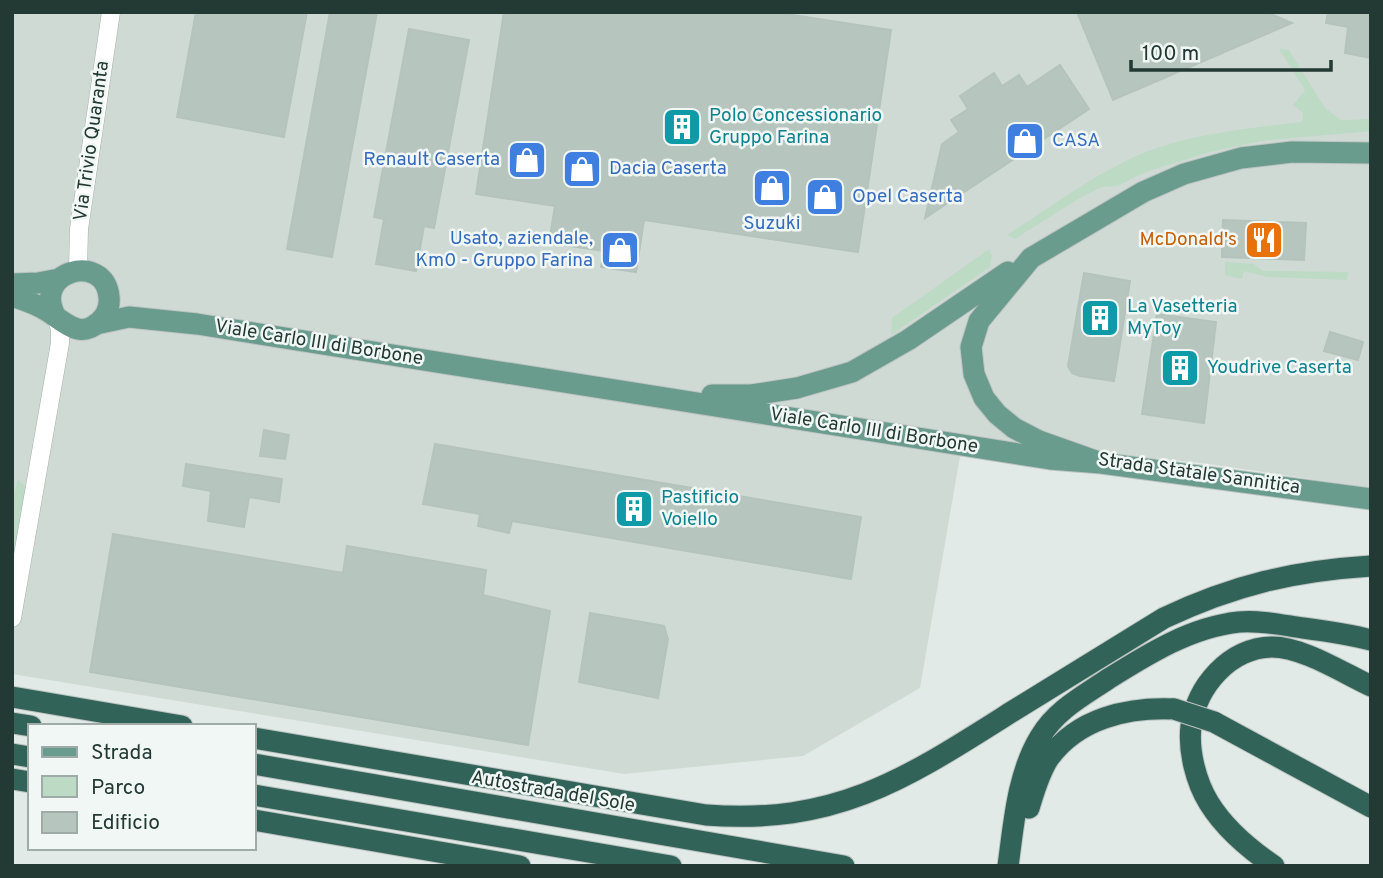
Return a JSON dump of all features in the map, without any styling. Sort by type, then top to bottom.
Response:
[{"type":"highway","points":[[256,738],[706,815],[745,818],[778,816],[824,808],[858,798],[925,767],[1164,618],[1206,598],[1292,574],[1371,566]]},
{"type":"highway","points":[[1020,866],[1019,795],[1029,760],[1040,737],[1053,719],[1069,705],[1158,649],[1190,634],[1240,622],[1318,630],[1371,640]]},
{"type":"highway","points":[[1274,866],[1231,831],[1209,803],[1191,754],[1191,726],[1199,699],[1216,672],[1231,660],[1249,652],[1272,647],[1300,653],[1371,686]]},
{"type":"highway","points":[[12,697],[170,724]]},
{"type":"highway","points":[[1008,866],[1037,782],[1050,758],[1068,739],[1088,724],[1114,714],[1147,708],[1174,709],[1214,722],[1371,807]]},
{"type":"highway","name":"Autostrada del Sole","points":[[256,764],[844,866]]},
{"type":"highway","points":[[256,795],[671,866]]},
{"type":"highway","points":[[256,820],[520,866]]},
{"type":"main road","name":"Strada Statale Sannitica","points":[[1366,150],[1254,156],[1184,174],[1106,212],[1031,258],[979,320],[971,347],[974,374],[984,398],[997,414],[1014,428],[1039,441],[1101,463],[1371,499]]},
{"type":"main road","name":"Viale Carlo III di Borbone","points":[[648,395],[751,395],[797,388],[852,372],[908,340],[1031,258]]},
{"type":"main road","points":[[56,317],[50,298],[64,274],[78,270]]},
{"type":"main road","name":"Viale Carlo III di Borbone","points":[[78,270],[95,274],[106,287],[128,304],[197,324]]},
{"type":"main road","points":[[12,284],[38,284],[59,279]]},
{"type":"main road","points":[[92,326],[107,311],[109,295],[106,287]]},
{"type":"main road","name":"Viale Carlo III di Borbone","points":[[12,296],[37,306],[70,328],[129,317],[197,324],[1050,459],[1101,463]]},
{"type":"street","name":"Via Trivio Quaranta","points":[[78,270],[79,229],[111,12]]},
{"type":"street","points":[[12,618],[56,369],[60,335],[56,317]]},
{"type":"street","points":[[56,369],[69,341],[92,326]]},
{"type":"shaded area","points":[[12,12],[1371,12],[1371,488],[1202,463],[963,439],[920,688],[803,756],[624,774],[12,674]]},
{"type":"green space","points":[[1279,49],[1289,50],[1325,108],[1341,120],[1371,119],[1371,131],[1261,141],[1210,152],[1146,172],[1117,186],[1102,187],[1015,239],[1007,235],[1097,176],[1154,149],[1209,135],[1302,122],[1303,113],[1293,105],[1305,90]]},
{"type":"green space","points":[[989,249],[992,256],[990,267],[891,335],[892,318]]},
{"type":"green space","points":[[1225,262],[1254,264],[1263,271],[1348,272],[1347,280],[1267,277],[1244,271],[1242,279],[1225,275]]},
{"type":"green space","points":[[18,480],[26,487],[12,562],[12,501]]},
{"type":"building","points":[[196,12],[307,12],[284,137],[177,117]]},
{"type":"building","points":[[330,12],[377,12],[332,257],[287,249]]},
{"type":"building","name":"Polo Concessionario Gruppo Farina","points":[[504,12],[773,12],[891,30],[858,252],[644,220],[636,272],[601,267],[604,251],[549,243],[555,206],[476,194]]},
{"type":"building","points":[[1077,12],[1266,12],[1292,23],[1113,100]]},
{"type":"building","points":[[1328,12],[1371,12],[1371,58],[1345,53],[1348,27],[1326,23]]},
{"type":"building","points":[[409,29],[469,40],[434,228],[424,226],[416,271],[376,264],[384,219],[374,217]]},
{"type":"building","points":[[1060,65],[1089,109],[925,218],[942,144],[959,132],[951,120],[968,109],[960,96],[994,73],[1002,86],[1019,75],[1027,87]]},
{"type":"building","name":"McDonald's","points":[[1223,220],[1306,223],[1304,260],[1222,257]]},
{"type":"building","name":"La Vasetteria MyToy","points":[[1084,273],[1130,281],[1114,381],[1080,376],[1072,373],[1068,366]]},
{"type":"building","name":"Youdrive Caserta","points":[[1157,314],[1216,322],[1204,423],[1142,414]]},
{"type":"building","points":[[1330,332],[1363,342],[1358,360],[1324,351]]},
{"type":"building","points":[[264,430],[289,435],[285,459],[260,456]]},
{"type":"building","name":"Pastificio Voiello","points":[[435,444],[861,517],[851,579],[512,521],[509,533],[478,526],[480,514],[423,504]]},
{"type":"building","points":[[186,464],[282,479],[279,502],[249,497],[244,527],[208,521],[211,491],[183,486]]},
{"type":"building","points":[[113,534],[343,573],[347,546],[486,570],[483,595],[550,611],[528,745],[90,672]]},
{"type":"building","points":[[590,613],[664,626],[668,639],[658,698],[579,682]]},
{"type":"place","name":"Polo Concessionario Gruppo Farina","points":[[682,127]]},
{"type":"place","name":"CASA","points":[[1025,141]]},
{"type":"place","name":"Renault Caserta","points":[[527,160]]},
{"type":"place","name":"Dacia Caserta","points":[[582,169]]},
{"type":"place","name":"Suzuki","points":[[772,188]]},
{"type":"place","name":"Opel Caserta","points":[[825,197]]},
{"type":"place","name":"McDonald's","points":[[1264,240]]},
{"type":"place","name":"Usato, aziendale, Km0 - Gruppo Farina","points":[[620,250]]},
{"type":"place","name":"La Vasetteria MyToy","points":[[1100,318]]},
{"type":"place","name":"Youdrive Caserta","points":[[1180,368]]},
{"type":"place","name":"Pastificio Voiello","points":[[634,509]]}]
